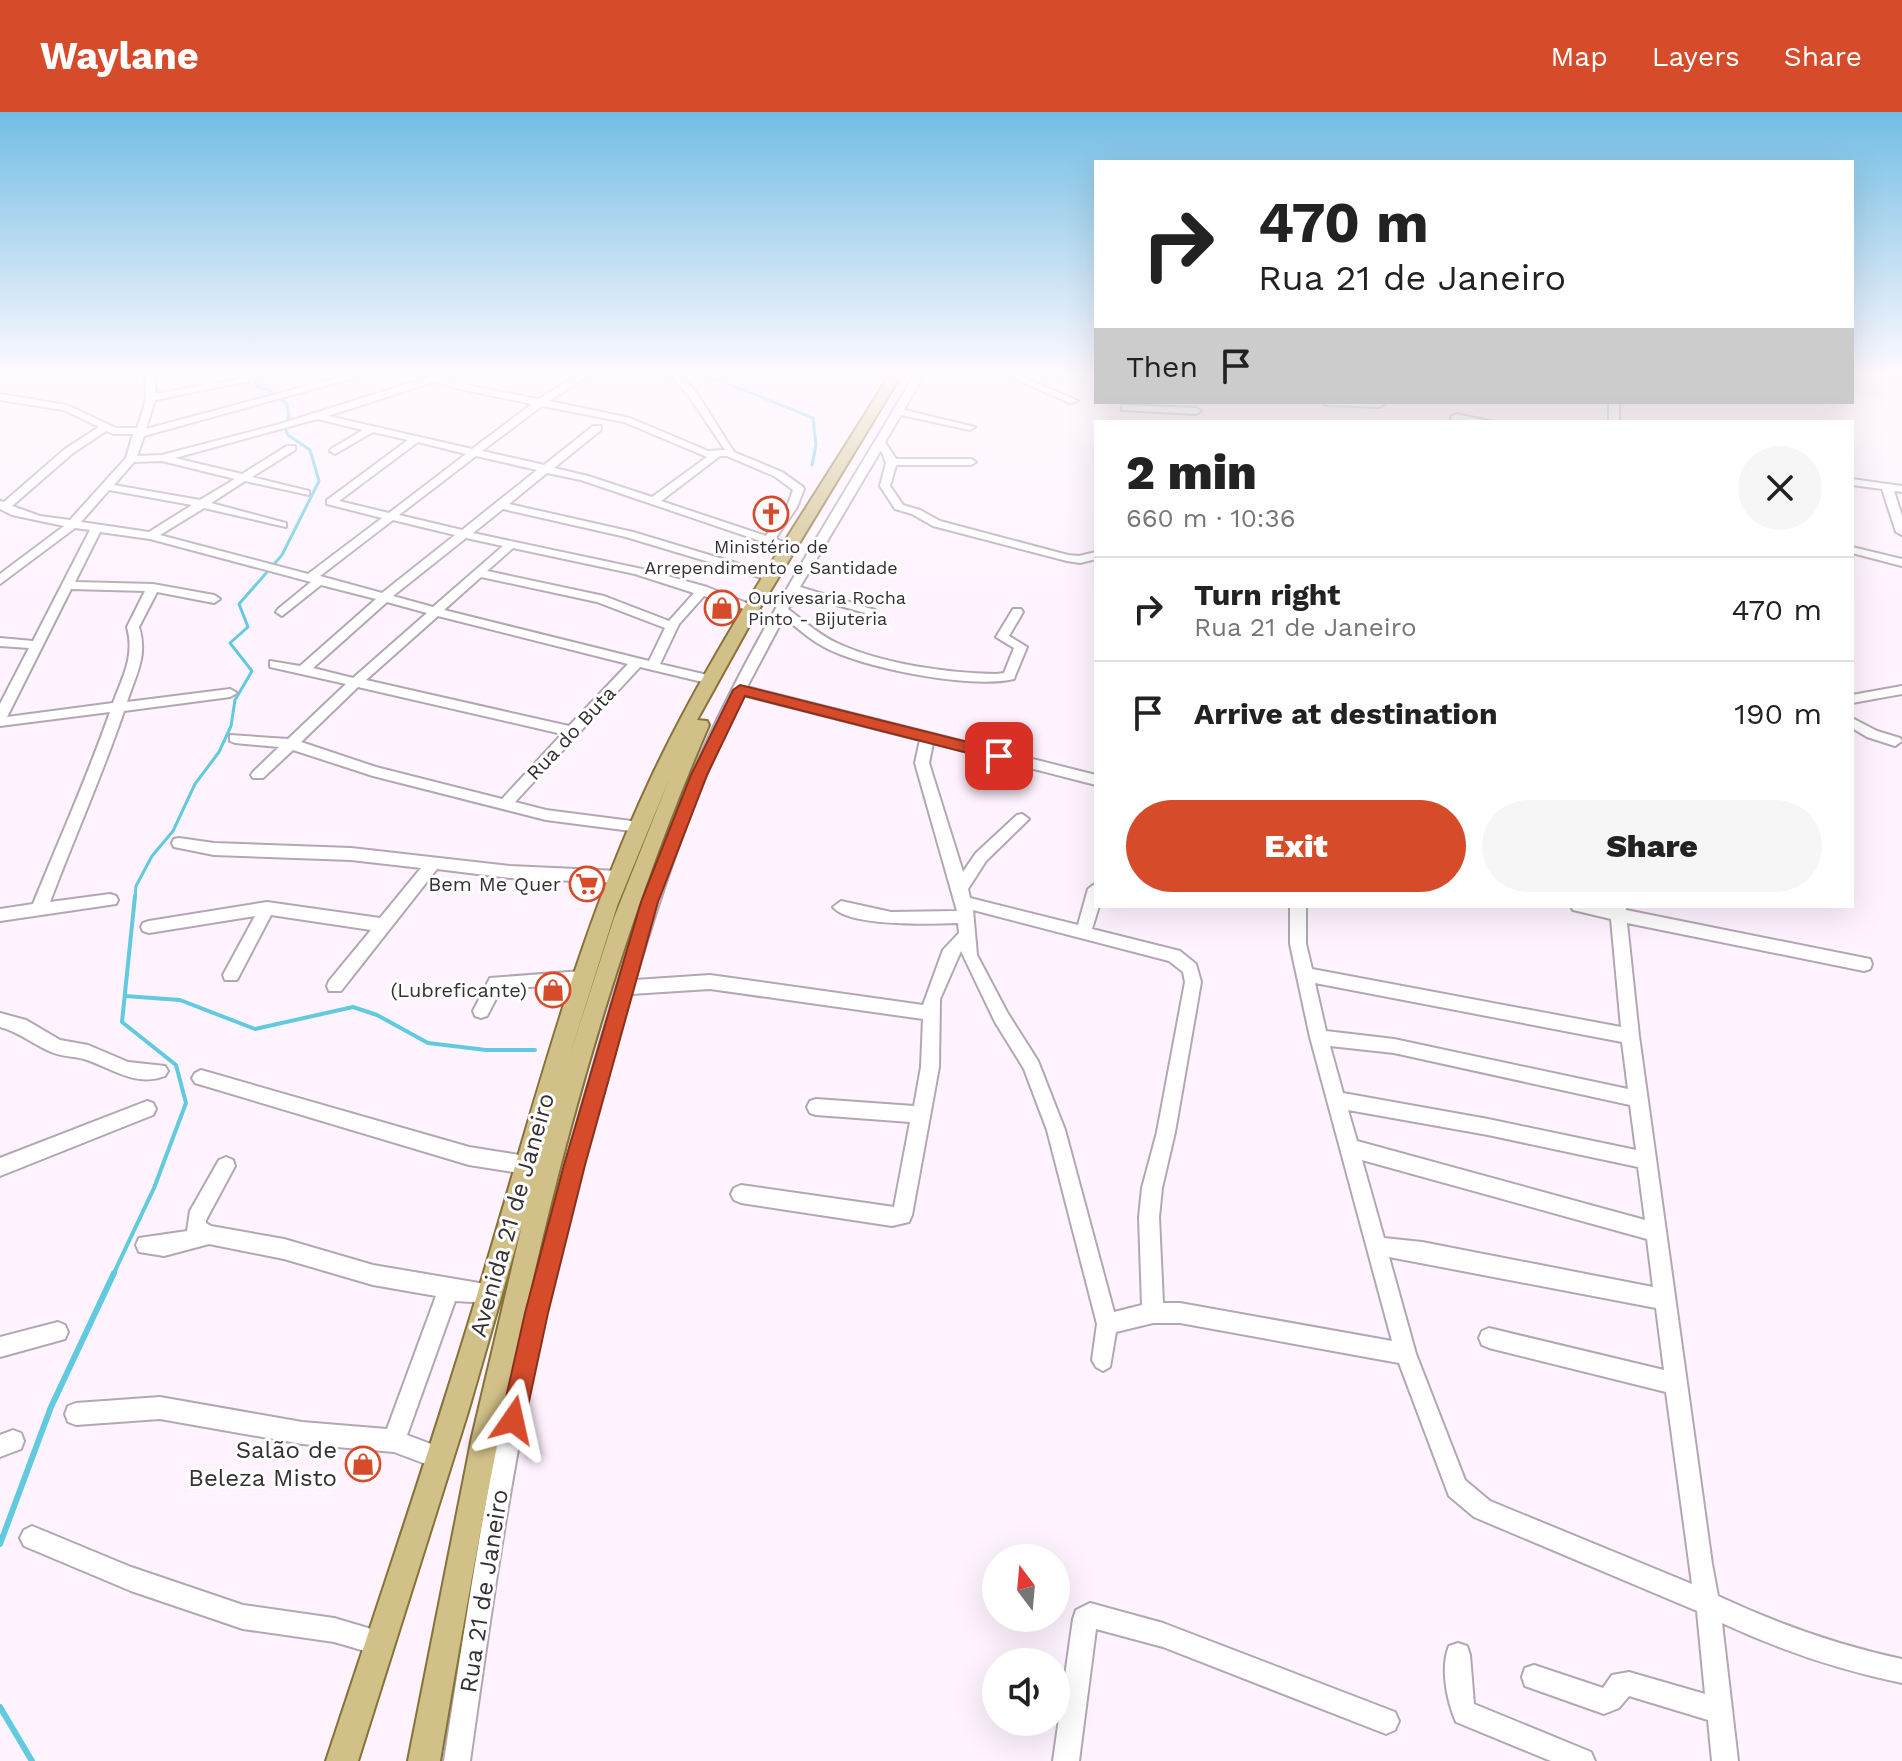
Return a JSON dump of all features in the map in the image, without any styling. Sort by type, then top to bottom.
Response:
[{"type":"main road","points":[[713,688],[753,608],[847,454]]},
{"type":"main road","points":[[713,688],[755,630],[859,454]]},
{"type":"main road","name":"Avenida 21 de Janeiro","points":[[342,1761],[490,1293],[582,978],[659,781],[713,688]]},
{"type":"main road","name":"Avenida 21 de Janeiro","points":[[424,1761],[476,1476],[505,1338],[539,1205],[628,900],[713,688]]},
{"type":"street","points":[[66,454],[2,506],[16,513],[72,525],[151,536],[316,578],[556,643],[653,665],[713,688]]},
{"type":"street","points":[[2,577],[72,525],[108,487],[132,454]]},
{"type":"street","points":[[131,459],[177,454]]},
{"type":"street","points":[[151,536],[282,454]]},
{"type":"street","points":[[396,454],[331,502],[464,534],[597,561],[703,590],[753,608]]},
{"type":"street","points":[[282,612],[316,578],[472,454]]},
{"type":"street","points":[[492,454],[654,501],[790,548]]},
{"type":"street","points":[[302,671],[385,597],[565,454]]},
{"type":"street","points":[[710,454],[715,456]]},
{"type":"street","points":[[654,501],[715,456],[724,454]]},
{"type":"street","points":[[730,454],[778,474],[799,488],[792,507],[770,539]]},
{"type":"street","name":"Rua 21 de Janeiro","points":[[457,1761],[480,1598],[522,1375],[649,902],[679,821],[740,690],[874,454]]},
{"type":"street","points":[[890,454],[892,462],[885,484],[899,507],[916,512],[931,522],[1067,558],[1080,560],[1094,556]]},
{"type":"street","points":[[162,458],[305,493]]},
{"type":"street","points":[[892,462],[971,462]]},
{"type":"street","points":[[1854,482],[1902,489]]},
{"type":"street","points":[[108,487],[203,504],[282,525]]},
{"type":"street","points":[[1887,487],[1902,532]]},
{"type":"street","points":[[501,505],[629,534],[772,577]]},
{"type":"street","points":[[1,715],[96,529]]},
{"type":"street","points":[[258,775],[354,684],[440,611],[511,544]]},
{"type":"street","points":[[1854,551],[1902,563]]},
{"type":"street","points":[[479,573],[600,599],[672,626]]},
{"type":"street","points":[[67,585],[153,588],[214,599]]},
{"type":"street","points":[[39,910],[98,767],[137,653],[133,627],[153,588]]},
{"type":"street","points":[[653,665],[672,626],[703,590]]},
{"type":"street","points":[[795,590],[821,594],[833,601],[869,610]]},
{"type":"street","points":[[783,611],[827,643],[860,657],[999,679],[1009,676],[1021,647],[1002,637],[1017,612]]},
{"type":"street","points":[[0,642],[36,645]]},
{"type":"street","name":"Rua do Buta","points":[[504,805],[638,661]]},
{"type":"street","points":[[275,664],[570,731]]},
{"type":"street","points":[[740,690],[1094,779]]},
{"type":"street","points":[[1854,699],[1902,690]]},
{"type":"street","points":[[1,715],[230,693]]},
{"type":"street","points":[[1854,723],[1872,734],[1895,741]]},
{"type":"street","points":[[927,737],[923,767],[963,902],[969,955],[989,996],[1032,1066],[1052,1118],[1107,1324],[1103,1360]]},
{"type":"street","points":[[235,738],[291,744],[373,771],[546,815],[639,827]]},
{"type":"street","points":[[963,902],[981,857],[1022,819]]},
{"type":"street","points":[[179,843],[214,849],[351,854],[510,872],[619,877]]},
{"type":"street","points":[[335,986],[434,862]]},
{"type":"street","points":[[1083,934],[1094,896]]},
{"type":"street","points":[[0,915],[110,900]]},
{"type":"street","points":[[841,907],[891,918],[963,902],[1174,956],[1186,964],[1192,975],[1149,1217],[1153,1313]]},
{"type":"street","points":[[149,927],[267,908],[382,925]]},
{"type":"street","points":[[231,975],[267,908]]},
{"type":"street","points":[[1298,908],[1297,935],[1319,1037],[1375,1246],[1406,1354],[1457,1488],[1471,1503],[1773,1634],[1859,1662],[1902,1671]]},
{"type":"street","points":[[1595,908],[1864,964]]},
{"type":"street","points":[[1619,911],[1630,1036],[1700,1564],[1708,1604],[1725,1761]]},
{"type":"street","points":[[741,1194],[892,1217],[902,1215],[932,1049],[930,1013],[946,960],[953,947],[965,937]]},
{"type":"street","points":[[1305,974],[1630,1036]]},
{"type":"street","points":[[481,1011],[496,983],[582,978]]},
{"type":"street","points":[[624,988],[710,982],[930,1013]]},
{"type":"street","points":[[0,1020],[20,1025],[57,1047],[88,1052],[126,1070],[159,1071]]},
{"type":"street","points":[[1319,1037],[1394,1046],[1639,1099]]},
{"type":"street","points":[[201,1078],[469,1156],[526,1165]]},
{"type":"street","points":[[1336,1100],[1488,1127],[1648,1161]]},
{"type":"street","points":[[816,1107],[920,1115]]},
{"type":"street","points":[[0,1167],[147,1109]]},
{"type":"street","points":[[1351,1148],[1658,1233]]},
{"type":"street","points":[[226,1166],[197,1218],[195,1228],[209,1235],[284,1249],[373,1275],[490,1293]]},
{"type":"street","points":[[146,1245],[164,1246],[209,1235]]},
{"type":"street","points":[[1375,1246],[1422,1252],[1666,1300]]},
{"type":"street","points":[[394,1441],[449,1289]]},
{"type":"street","points":[[1107,1324],[1153,1313],[1197,1315],[1406,1354]]},
{"type":"street","points":[[0,1347],[58,1332]]},
{"type":"street","points":[[1489,1338],[1678,1384]]},
{"type":"street","points":[[76,1414],[160,1408],[302,1433],[394,1441],[439,1458]]},
{"type":"street","points":[[32,1538],[131,1579],[243,1617],[334,1630],[379,1643]]},
{"type":"street","points":[[1066,1761],[1085,1619],[1090,1615],[1163,1635],[1386,1721]]},
{"type":"street","points":[[1458,1655],[1461,1703],[1465,1713],[1582,1761]]},
{"type":"street","points":[[1534,1677],[1604,1701],[1610,1699],[1621,1684],[1629,1684],[1720,1711]]},
{"type":"waterway","points":[[135,898],[136,886],[152,856],[173,831],[195,784],[219,752],[231,726],[235,700],[252,671],[230,643],[248,627],[239,604],[282,555],[319,481],[311,454]]},
{"type":"waterway","points":[[812,465],[814,454]]},
{"type":"waterway","points":[[113,1275],[154,1188],[186,1103],[176,1065],[122,1022],[135,896]]},
{"type":"waterway","points":[[125,996],[180,1000],[255,1029],[353,1007],[377,1015],[428,1043],[486,1050],[535,1050]]},
{"type":"waterway","points":[[0,1544],[51,1407],[114,1273]]},
{"type":"waterway","points":[[0,1707],[32,1761]]},
{"type":"place","name":"Ministério de Arrependimento e Santidade","points":[[771,514]]},
{"type":"place","name":"Ourivesaria Rocha Pinto - Bijuteria","points":[[722,608]]},
{"type":"place","name":"Bem Me Quer","points":[[587,884]]},
{"type":"place","name":"(Lubreficante)","points":[[553,990]]},
{"type":"place","name":"Salão de Beleza Misto","points":[[363,1464]]},
{"type":"route","points":[[513,1420],[536,1313],[649,902],[679,821],[740,690],[999,756]]}]
